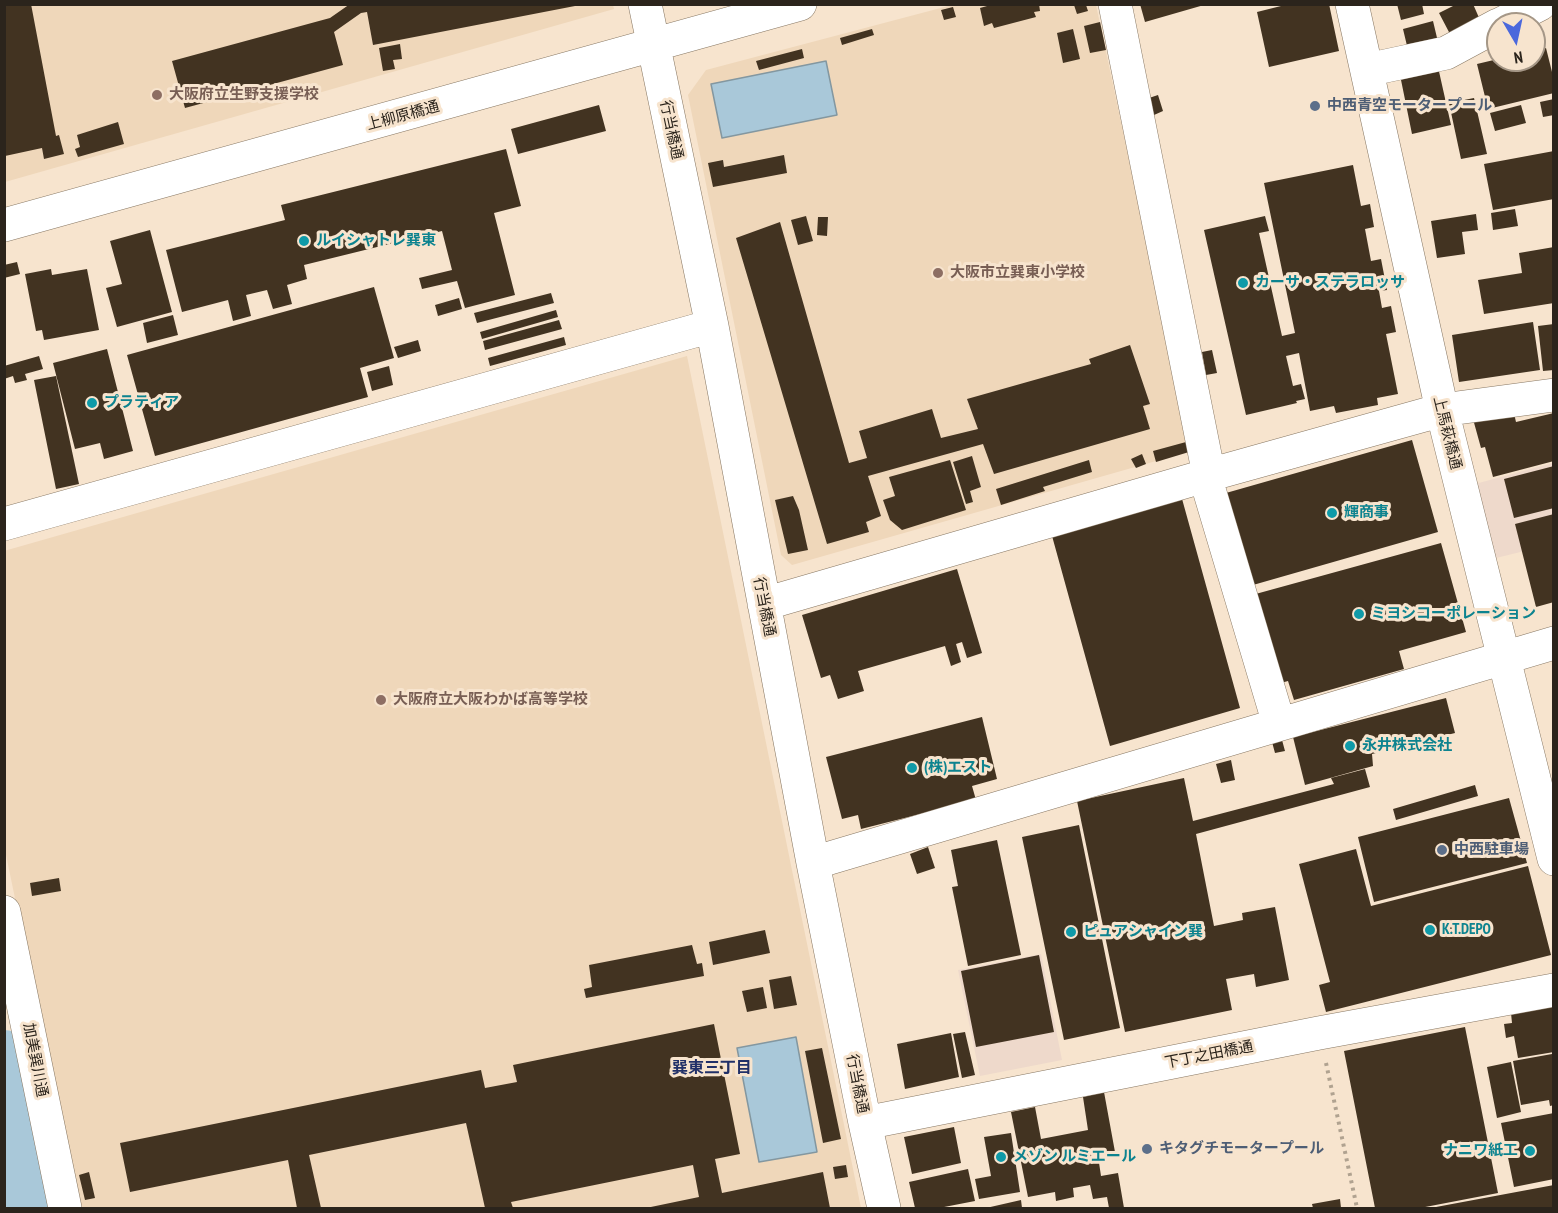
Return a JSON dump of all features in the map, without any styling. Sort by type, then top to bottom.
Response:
[{"type":"street","name":"行当橋通","points":[[645,4],[712,326],[813,864],[884,1209]]},
{"type":"street","points":[[1115,4],[1207,476],[1279,724]]},
{"type":"street","name":"上馬萩橋通","points":[[1352,4],[1442,410],[1554,859]]},
{"type":"street","points":[[1524,12],[1540,4]]},
{"type":"street","points":[[1551,4],[1554,14]]},
{"type":"street","name":"上柳原橋通","points":[[4,225],[654,46],[790,6]]},
{"type":"street","points":[[1367,70],[1446,53],[1486,32]]},
{"type":"street","points":[[4,524],[712,326]]},
{"type":"street","points":[[764,603],[1442,410],[1554,395]]},
{"type":"street","points":[[813,864],[1554,643]]},
{"type":"street","name":"加美巽川通","points":[[4,912],[64,1209]]},
{"type":"street","name":"下丁之田橋通","points":[[865,1123],[1319,1033],[1554,990]]},
{"type":"path","points":[[1319,1033],[1357,1209]]},
{"type":"shaded area","name":"大阪府立生野支援学校","points":[[5,5],[613,5],[614,9],[5,182]]},
{"type":"shaded area","name":"大阪市立巽東小学校","points":[[952,5],[1096,5],[1191,451],[792,565],[781,555],[688,95],[706,70]]},
{"type":"shaded area","name":"大阪府立大阪わかば高等学校","points":[[687,356],[861,1208],[79,1208],[5,850],[4,551]]},
{"type":"shaded area","points":[[1553,463],[1553,544],[1496,558],[1475,484]]},
{"type":"shaded area","points":[[1041,954],[1062,1060],[980,1076],[958,970]]},
{"type":"water","points":[[826,61],[837,115],[722,138],[711,84]]},
{"type":"water","points":[[796,1037],[817,1152],[759,1162],[737,1048]]},
{"type":"building","points":[[5,4],[31,4],[56,136],[59,135],[64,154],[44,159],[42,148],[5,156]]},
{"type":"building","points":[[350,4],[575,4],[575,6],[373,45],[367,12],[361,13],[334,32],[343,65],[185,108],[172,61],[330,18]]},
{"type":"building","points":[[994,4],[1039,4],[1040,11],[1034,12],[1036,17],[994,28],[992,23],[984,26],[980,8]]},
{"type":"building","points":[[1140,4],[1204,4],[1204,5],[1145,22]]},
{"type":"building","points":[[1289,4],[1329,4],[1339,51],[1269,67],[1257,12]]},
{"type":"building","points":[[1397,4],[1422,4],[1424,14],[1401,20]]},
{"type":"building","points":[[1457,4],[1473,4],[1480,20],[1450,34],[1439,13]]},
{"type":"building","points":[[1074,5],[1086,5],[1088,11],[1077,14]]},
{"type":"building","points":[[953,7],[956,17],[944,20],[941,10]]},
{"type":"building","points":[[1433,21],[1438,42],[1408,50],[1403,29]]},
{"type":"building","points":[[1100,22],[1106,50],[1090,53],[1084,26]]},
{"type":"building","points":[[872,29],[874,35],[842,45],[840,38]]},
{"type":"building","points":[[1073,29],[1080,59],[1063,63],[1057,33]]},
{"type":"building","points":[[400,44],[402,59],[393,60],[395,69],[383,71],[379,48]]},
{"type":"building","points":[[1546,48],[1554,80],[1554,93],[1488,109],[1477,64],[1486,62],[1486,72],[1546,72]]},
{"type":"building","points":[[802,49],[804,58],[759,70],[756,61]]},
{"type":"building","points":[[1438,67],[1451,125],[1412,134],[1400,75]]},
{"type":"building","points":[[1158,95],[1163,111],[1154,115],[1149,98]]},
{"type":"building","points":[[1474,98],[1487,154],[1461,159],[1449,103]]},
{"type":"building","points":[[1554,99],[1554,115],[1543,117],[1540,102]]},
{"type":"building","points":[[599,105],[606,131],[518,154],[511,129]]},
{"type":"building","points":[[1521,105],[1526,123],[1495,131],[1490,113]]},
{"type":"building","points":[[118,122],[124,144],[78,157],[75,149],[80,147],[77,135]]},
{"type":"building","name":"ルイシャトレ巽東","points":[[506,149],[521,206],[494,213],[515,295],[465,308],[457,281],[422,289],[419,278],[452,270],[442,231],[304,265],[307,279],[287,285],[292,304],[273,309],[267,290],[246,295],[251,316],[233,321],[228,300],[182,312],[166,250],[285,220],[281,205]]},
{"type":"building","points":[[1554,151],[1554,199],[1493,210],[1484,164]]},
{"type":"building","points":[[784,155],[787,173],[713,187],[708,163],[723,160],[724,167]]},
{"type":"building","points":[[1353,165],[1361,206],[1370,204],[1374,227],[1365,229],[1371,261],[1381,259],[1387,290],[1379,291],[1382,308],[1391,306],[1396,332],[1386,334],[1398,394],[1377,398],[1378,405],[1336,413],[1334,406],[1310,411],[1299,353],[1286,356],[1293,386],[1301,384],[1305,399],[1246,415],[1204,230],[1265,216],[1269,231],[1259,233],[1282,336],[1295,333],[1264,183]]},
{"type":"building","points":[[1515,209],[1518,226],[1493,230],[1491,213]]},
{"type":"building","points":[[1476,214],[1478,230],[1462,232],[1465,254],[1437,258],[1431,221]]},
{"type":"building","points":[[806,216],[813,241],[798,245],[791,220]]},
{"type":"building","points":[[818,217],[828,217],[827,236],[817,235]]},
{"type":"building","points":[[780,222],[849,463],[867,458],[859,431],[932,409],[941,438],[978,429],[967,399],[1091,364],[1089,359],[1130,345],[1150,404],[1143,406],[1150,429],[994,474],[983,444],[868,476],[881,516],[866,522],[869,532],[827,544],[736,238]]},
{"type":"building","points":[[150,230],[172,312],[117,327],[106,288],[122,284],[110,241]]},
{"type":"building","points":[[1554,247],[1554,303],[1484,314],[1478,280],[1522,273],[1519,253]]},
{"type":"building","points":[[17,262],[20,274],[4,278],[4,265]]},
{"type":"building","points":[[51,269],[52,275],[87,269],[99,330],[44,340],[42,330],[36,331],[25,274]]},
{"type":"building","points":[[374,287],[394,358],[360,368],[368,397],[155,456],[127,355]]},
{"type":"building","points":[[551,293],[554,303],[477,323],[474,313]]},
{"type":"building","points":[[459,298],[462,309],[438,316],[435,305]]},
{"type":"building","points":[[556,310],[558,317],[482,339],[480,332]]},
{"type":"building","points":[[173,315],[178,335],[147,343],[143,323]]},
{"type":"building","points":[[559,320],[562,329],[485,350],[483,341]]},
{"type":"building","points":[[1533,322],[1540,370],[1459,382],[1452,335]]},
{"type":"building","points":[[1554,324],[1554,370],[1543,371],[1538,326]]},
{"type":"building","points":[[564,337],[566,345],[490,366],[488,358]]},
{"type":"building","points":[[418,340],[421,351],[398,358],[394,347]]},
{"type":"building","name":"プラティア","points":[[107,349],[133,451],[104,459],[100,443],[75,449],[53,363]]},
{"type":"building","points":[[1212,350],[1217,373],[1206,375],[1202,352]]},
{"type":"building","points":[[39,356],[43,369],[25,374],[27,380],[15,383],[13,376],[4,379],[4,366]]},
{"type":"building","points":[[389,366],[393,385],[372,391],[367,372]]},
{"type":"building","points":[[56,376],[79,484],[56,489],[34,380]]},
{"type":"building","points":[[1512,405],[1516,422],[1554,413],[1554,461],[1493,477],[1485,447],[1481,448],[1473,419]]},
{"type":"building","name":"輝商事","points":[[1412,440],[1438,532],[1253,585],[1226,493]]},
{"type":"building","points":[[1186,442],[1189,452],[1156,462],[1153,451]]},
{"type":"building","points":[[1142,454],[1146,464],[1136,468],[1131,459]]},
{"type":"building","points":[[972,456],[981,487],[970,491],[973,502],[966,504],[953,462]]},
{"type":"building","points":[[950,460],[966,510],[902,530],[890,520],[883,500],[895,496],[889,477]]},
{"type":"building","points":[[1089,460],[1092,472],[1043,487],[1045,491],[1001,505],[996,489]]},
{"type":"building","points":[[1554,466],[1554,508],[1514,518],[1504,479]]},
{"type":"building","points":[[1179,488],[1240,708],[1110,746],[1049,525]]},
{"type":"building","points":[[793,496],[799,510],[808,550],[788,554],[775,500]]},
{"type":"building","points":[[1554,514],[1554,602],[1536,607],[1515,524]]},
{"type":"building","name":"ミヨシコーポレーション","points":[[1441,543],[1466,632],[1399,651],[1404,669],[1294,700],[1288,681],[1277,684],[1252,595]]},
{"type":"building","points":[[957,569],[982,653],[967,658],[962,642],[956,644],[961,662],[951,666],[945,646],[858,671],[864,691],[838,699],[830,675],[821,678],[802,615]]},
{"type":"building","name":"永井株式会社","points":[[1446,698],[1455,733],[1372,754],[1373,766],[1305,785],[1293,737]]},
{"type":"building","name":"(株)エスト","points":[[982,717],[997,779],[972,786],[976,800],[861,829],[858,815],[842,819],[826,757]]},
{"type":"building","points":[[1282,740],[1285,751],[1275,753],[1272,742]]},
{"type":"building","points":[[1231,760],[1235,780],[1221,783],[1216,764]]},
{"type":"building","points":[[1365,769],[1370,787],[1196,834],[1214,926],[1243,920],[1242,913],[1275,907],[1289,980],[1256,987],[1254,974],[1226,979],[1232,1010],[1125,1032],[1077,801],[1184,778],[1193,821],[1334,784],[1331,778]]},
{"type":"building","points":[[1475,785],[1478,796],[1396,820],[1393,809]]},
{"type":"building","name":"中西駐車場","points":[[1509,798],[1527,863],[1374,902],[1358,837]]},
{"type":"building","name":"ピュアシャイン巽","points":[[1079,825],[1120,1028],[1064,1040],[1022,837]]},
{"type":"building","points":[[997,840],[1021,955],[968,966],[952,887],[958,886],[951,850]]},
{"type":"building","points":[[928,847],[935,868],[917,874],[910,854]]},
{"type":"building","name":"K.T.DEPO","points":[[1356,849],[1371,906],[1528,866],[1551,955],[1326,1012],[1319,985],[1330,982],[1299,864]]},
{"type":"building","points":[[59,878],[61,891],[32,896],[30,883]]},
{"type":"building","points":[[765,930],[770,953],[713,965],[709,942]]},
{"type":"building","points":[[692,945],[697,964],[702,963],[704,976],[586,998],[584,989],[592,987],[589,965]]},
{"type":"building","points":[[1039,955],[1054,1032],[976,1047],[961,971]]},
{"type":"building","points":[[791,976],[797,1005],[774,1009],[769,980]]},
{"type":"building","points":[[763,987],[767,1008],[747,1012],[742,991]]},
{"type":"building","points":[[1554,1005],[1554,1052],[1518,1058],[1514,1036],[1506,1038],[1504,1024],[1512,1023],[1511,1013]]},
{"type":"building","points":[[714,1024],[740,1154],[715,1159],[722,1193],[823,1172],[830,1208],[646,1208],[699,1197],[693,1165],[511,1202],[513,1208],[485,1208],[466,1123],[309,1155],[321,1208],[297,1208],[288,1160],[130,1192],[120,1143],[481,1070],[485,1088],[517,1082],[513,1065]]},
{"type":"building","points":[[1465,1027],[1498,1193],[1420,1208],[1375,1208],[1344,1051]]},
{"type":"building","points":[[965,1032],[975,1075],[962,1078],[953,1034]]},
{"type":"building","points":[[951,1033],[959,1077],[905,1089],[897,1044]]},
{"type":"building","points":[[822,1048],[841,1139],[823,1143],[805,1051]]},
{"type":"building","points":[[1552,1054],[1554,1105],[1550,1106],[1549,1100],[1521,1105],[1513,1061]]},
{"type":"building","points":[[1511,1062],[1521,1112],[1497,1118],[1487,1067]]},
{"type":"building","points":[[1104,1092],[1115,1152],[1098,1156],[1101,1176],[1118,1173],[1124,1208],[1109,1208],[1107,1197],[1093,1199],[1090,1185],[1073,1188],[1074,1197],[1056,1201],[1055,1192],[1028,1197],[1011,1112],[1035,1107],[1041,1139],[1088,1130],[1083,1097]]},
{"type":"building","name":"ナニワ紙工","points":[[1554,1113],[1554,1179],[1514,1187],[1501,1123]]},
{"type":"building","points":[[954,1127],[961,1163],[912,1174],[904,1137]]},
{"type":"building","name":"メゾン ルミエール","points":[[1011,1133],[1020,1192],[979,1199],[975,1179],[991,1176],[984,1137]]},
{"type":"building","points":[[846,1165],[848,1177],[835,1179],[833,1167]]},
{"type":"building","points":[[968,1169],[975,1201],[939,1208],[915,1208],[909,1182]]},
{"type":"building","points":[[89,1172],[95,1198],[85,1200],[79,1175]]},
{"type":"building","points":[[1554,1185],[1554,1208],[1436,1208],[1436,1207]]},
{"type":"building","points":[[1340,1199],[1341,1208],[1313,1208],[1312,1204]]},
{"type":"building","points":[[1021,1200],[1022,1208],[986,1208]]},
{"type":"waterway","points":[[4,1058],[35,1208]]},
{"type":"place","name":"大阪府立生野支援学校","points":[[157,95]]},
{"type":"place","name":"中西青空モータープール","points":[[1315,106]]},
{"type":"place","name":"ルイシャトレ巽東","points":[[304,241]]},
{"type":"place","name":"大阪市立巽東小学校","points":[[938,273]]},
{"type":"place","name":"カーサ・ステラロッサ","points":[[1243,283]]},
{"type":"place","name":"プラティア","points":[[92,403]]},
{"type":"place","name":"輝商事","points":[[1332,513]]},
{"type":"place","name":"ミヨシコーポレーション","points":[[1359,614]]},
{"type":"place","name":"大阪府立大阪わかば高等学校","points":[[381,700]]},
{"type":"place","name":"永井株式会社","points":[[1350,746]]},
{"type":"place","name":"(株)エスト","points":[[912,768]]},
{"type":"place","name":"中西駐車場","points":[[1442,850]]},
{"type":"place","name":"K.T.DEPO","points":[[1430,930]]},
{"type":"place","name":"ピュアシャイン巽","points":[[1071,932]]},
{"type":"place","name":"キタグチモータープール","points":[[1147,1149]]},
{"type":"place","name":"ナニワ紙工","points":[[1530,1151]]},
{"type":"place","name":"メゾン ルミエール","points":[[1001,1157]]},
{"type":"district","name":"巽東三丁目","points":[[712,1068]]}]
